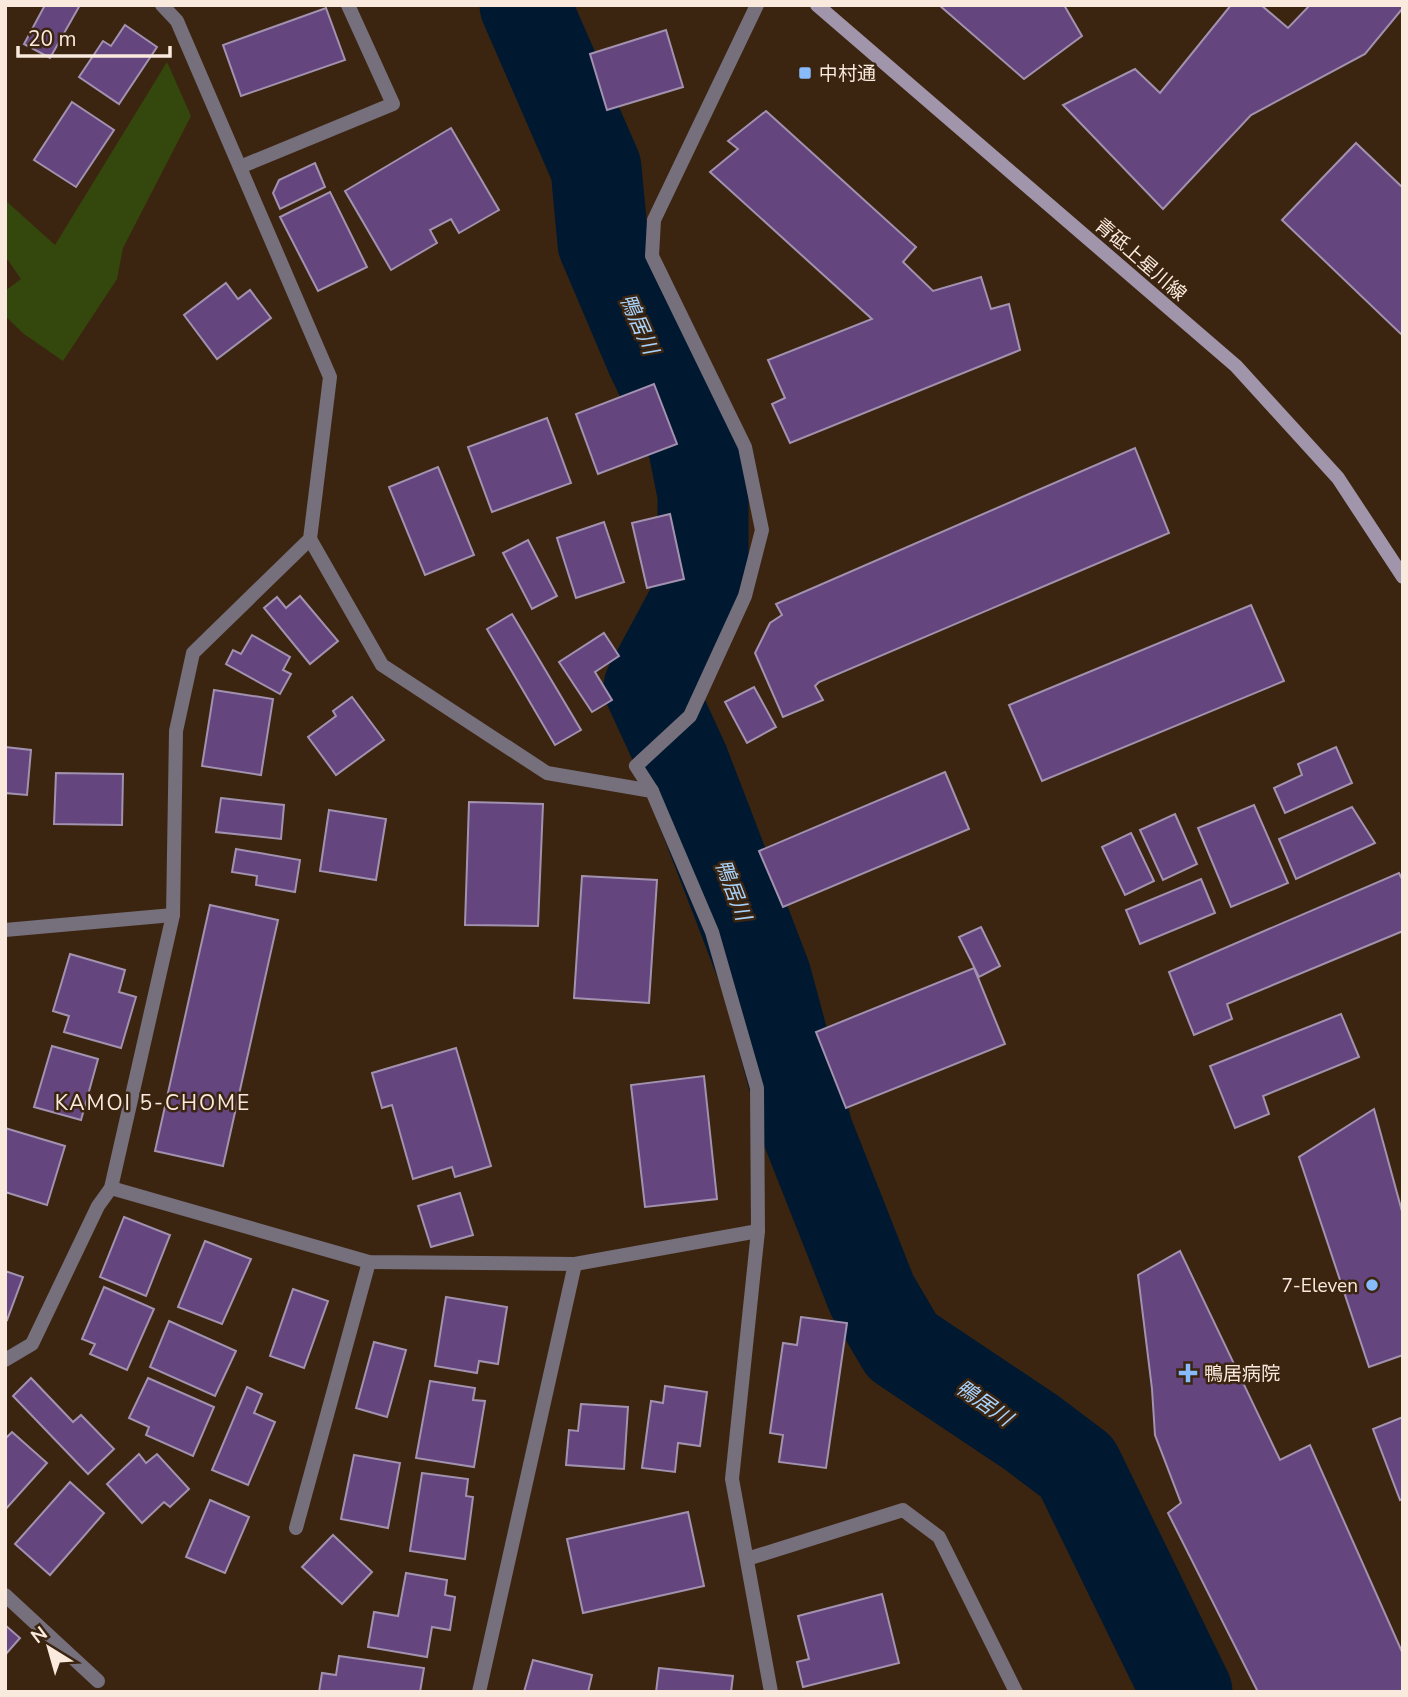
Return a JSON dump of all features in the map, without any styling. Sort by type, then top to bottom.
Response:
[{"type":"main road","name":"青砥上星川線","points":[[817,5],[1236,366],[1338,478],[1403,577]]},
{"type":"street","points":[[162,5],[177,20],[330,377],[310,539],[382,665],[547,773],[652,792]]},
{"type":"street","points":[[177,20],[182,5]]},
{"type":"street","points":[[240,167],[393,104],[348,5]]},
{"type":"street","points":[[757,5],[654,220],[652,256],[745,447],[762,530],[745,596],[690,716],[636,766],[652,792],[712,932],[757,1088],[758,1231],[732,1479],[771,1692]]},
{"type":"street","points":[[5,1360],[32,1344],[98,1206],[111,1188],[173,915],[176,731],[193,653],[310,539]]},
{"type":"street","points":[[5,930],[173,915]]},
{"type":"street","points":[[111,1188],[369,1262],[575,1264],[758,1231]]},
{"type":"street","points":[[296,1528],[369,1262]]},
{"type":"street","points":[[479,1692],[575,1264]]},
{"type":"street","points":[[747,1559],[903,1510],[939,1536],[1016,1692]]},
{"type":"street","points":[[5,1595],[98,1681]]},
{"type":"green space","points":[[167,62],[191,116],[123,248],[117,279],[63,361],[24,334],[5,316],[5,291],[21,279],[5,256],[5,200],[55,245]]},
{"type":"building","points":[[45,5],[80,5],[50,58],[24,44]]},
{"type":"building","points":[[939,5],[1064,5],[1082,36],[1024,79]]},
{"type":"building","points":[[1231,5],[1261,5],[1288,28],[1310,5],[1403,5],[1403,8],[1365,54],[1251,115],[1163,209],[1063,105],[1135,69],[1160,93]]},
{"type":"building","points":[[326,8],[345,60],[241,96],[223,45]]},
{"type":"building","points":[[125,25],[157,47],[119,104],[79,77],[103,41],[111,46]]},
{"type":"building","points":[[666,30],[683,87],[607,110],[590,54]]},
{"type":"building","points":[[72,102],[114,130],[76,187],[34,160]]},
{"type":"building","points":[[766,111],[916,247],[903,262],[933,291],[981,277],[991,309],[1009,304],[1020,350],[790,443],[772,404],[785,398],[768,360],[872,319],[710,172],[738,149],[728,141]]},
{"type":"building","points":[[451,128],[499,210],[459,233],[451,219],[430,230],[437,243],[391,270],[345,191]]},
{"type":"building","points":[[1356,143],[1403,188],[1403,336],[1282,220]]},
{"type":"building","points":[[315,163],[325,187],[280,209],[273,193],[279,180]]},
{"type":"building","points":[[330,192],[367,267],[318,291],[280,217]]},
{"type":"building","points":[[226,283],[238,299],[250,290],[271,318],[217,359],[184,315]]},
{"type":"building","points":[[654,384],[677,444],[598,474],[576,414]]},
{"type":"building","points":[[547,418],[571,483],[492,512],[468,447]]},
{"type":"building","points":[[1135,448],[1169,533],[819,682],[815,686],[823,700],[783,717],[755,653],[770,623],[782,615],[776,604]]},
{"type":"building","points":[[438,467],[474,555],[425,575],[389,487]]},
{"type":"building","points":[[670,514],[684,579],[647,588],[632,523]]},
{"type":"building","points":[[604,522],[624,582],[576,598],[557,538]]},
{"type":"building","points":[[528,540],[557,596],[532,609],[503,553]]},
{"type":"building","points":[[300,596],[338,641],[310,664],[264,608],[277,597],[286,608]]},
{"type":"building","points":[[1251,605],[1284,681],[1042,781],[1009,705]]},
{"type":"building","points":[[512,614],[581,730],[555,745],[487,629]]},
{"type":"building","points":[[604,633],[619,656],[595,672],[612,700],[592,712],[559,662]]},
{"type":"building","points":[[252,635],[290,657],[283,670],[291,674],[280,694],[226,664],[233,650],[241,654]]},
{"type":"building","points":[[754,687],[776,727],[747,743],[725,702]]},
{"type":"building","points":[[214,690],[273,699],[261,775],[202,766]]},
{"type":"building","points":[[352,697],[384,740],[336,775],[308,737],[336,716],[333,711]]},
{"type":"building","points":[[5,747],[31,750],[27,795],[5,793]]},
{"type":"building","points":[[1336,747],[1352,783],[1285,813],[1274,788],[1302,775],[1298,764]]},
{"type":"building","points":[[945,772],[969,829],[783,907],[759,851]]},
{"type":"building","points":[[56,773],[123,774],[122,825],[54,824]]},
{"type":"building","points":[[221,798],[284,805],[281,839],[216,832]]},
{"type":"building","points":[[469,802],[543,804],[538,926],[465,925]]},
{"type":"building","points":[[1254,805],[1288,883],[1231,907],[1198,828]]},
{"type":"building","points":[[1352,807],[1375,843],[1296,879],[1279,839]]},
{"type":"building","points":[[329,810],[386,819],[376,880],[320,871]]},
{"type":"building","points":[[1175,814],[1197,864],[1163,880],[1140,830]]},
{"type":"building","points":[[1131,833],[1154,881],[1125,895],[1102,847]]},
{"type":"building","points":[[236,849],[300,860],[295,892],[256,885],[257,876],[232,872]]},
{"type":"building","points":[[1399,873],[1403,881],[1403,931],[1227,1004],[1232,1019],[1194,1035],[1169,972]]},
{"type":"building","points":[[582,876],[657,880],[649,1003],[574,998]]},
{"type":"building","points":[[1201,879],[1215,913],[1140,944],[1126,910]]},
{"type":"building","points":[[210,905],[278,920],[223,1166],[155,1151]]},
{"type":"building","points":[[981,927],[1000,966],[979,977],[959,937]]},
{"type":"building","points":[[70,954],[125,970],[119,992],[136,997],[121,1048],[64,1032],[69,1016],[53,1011]]},
{"type":"building","points":[[974,968],[1005,1044],[846,1108],[816,1032]]},
{"type":"building","points":[[1341,1014],[1359,1057],[1263,1096],[1269,1114],[1235,1128],[1210,1066]]},
{"type":"building","points":[[52,1046],[98,1059],[81,1120],[34,1107]]},
{"type":"building","points":[[456,1048],[491,1166],[455,1177],[452,1167],[413,1179],[392,1105],[382,1108],[372,1073]]},
{"type":"building","points":[[704,1076],[717,1199],[645,1207],[631,1085]]},
{"type":"building","name":"7-Eleven","points":[[1374,1109],[1403,1215],[1403,1355],[1369,1367],[1299,1157]]},
{"type":"building","points":[[5,1128],[65,1146],[47,1205],[5,1192]]},
{"type":"building","points":[[460,1193],[473,1235],[431,1247],[418,1206]]},
{"type":"building","points":[[124,1217],[170,1235],[146,1296],[100,1277]]},
{"type":"building","points":[[205,1241],[251,1259],[222,1324],[178,1307]]},
{"type":"building","points":[[1180,1251],[1280,1460],[1310,1445],[1403,1654],[1403,1692],[1258,1692],[1168,1513],[1181,1503],[1155,1435],[1138,1275]]},
{"type":"building","points":[[5,1271],[23,1277],[7,1320],[5,1319]]},
{"type":"building","points":[[104,1287],[154,1309],[127,1370],[90,1354],[95,1344],[82,1339]]},
{"type":"building","points":[[293,1289],[328,1301],[304,1368],[270,1356]]},
{"type":"building","points":[[446,1297],[507,1307],[498,1364],[479,1361],[477,1373],[435,1366]]},
{"type":"building","points":[[801,1317],[847,1323],[826,1468],[779,1462],[783,1435],[770,1433],[783,1343],[797,1345]]},
{"type":"building","points":[[169,1321],[236,1351],[215,1396],[150,1367]]},
{"type":"building","points":[[374,1342],[406,1350],[387,1417],[356,1408]]},
{"type":"building","points":[[31,1378],[73,1422],[81,1415],[114,1449],[88,1474],[13,1396]]},
{"type":"building","points":[[148,1378],[214,1407],[193,1456],[146,1435],[149,1427],[129,1418]]},
{"type":"building","points":[[430,1381],[475,1388],[473,1400],[485,1401],[474,1467],[416,1458]]},
{"type":"building","points":[[665,1386],[707,1392],[700,1446],[678,1443],[675,1472],[642,1468],[651,1401],[663,1403]]},
{"type":"building","points":[[247,1387],[262,1394],[254,1413],[275,1422],[248,1485],[212,1470]]},
{"type":"building","points":[[581,1404],[628,1407],[624,1469],[566,1465],[569,1430],[578,1431]]},
{"type":"building","points":[[1403,1417],[1403,1499],[1400,1500],[1373,1429]]},
{"type":"building","points":[[12,1432],[47,1463],[5,1510],[5,1439]]},
{"type":"building","points":[[139,1454],[146,1463],[157,1454],[189,1489],[170,1507],[164,1502],[142,1523],[107,1484]]},
{"type":"building","points":[[354,1455],[400,1463],[388,1528],[341,1519]]},
{"type":"building","points":[[422,1473],[468,1479],[466,1496],[473,1497],[465,1559],[410,1551]]},
{"type":"building","points":[[70,1482],[104,1513],[50,1575],[15,1544]]},
{"type":"building","points":[[210,1500],[249,1517],[225,1573],[186,1557]]},
{"type":"building","points":[[688,1512],[704,1586],[583,1613],[567,1539]]},
{"type":"building","points":[[333,1535],[372,1572],[342,1604],[302,1567]]},
{"type":"building","points":[[406,1573],[447,1580],[445,1595],[455,1597],[450,1630],[432,1627],[427,1657],[368,1647],[374,1612],[398,1616]]},
{"type":"building","points":[[882,1594],[899,1663],[803,1687],[797,1662],[809,1659],[798,1616]]},
{"type":"building","points":[[5,1625],[20,1638],[5,1655]]},
{"type":"building","points":[[339,1656],[424,1668],[420,1692],[319,1692],[322,1673],[336,1675]]},
{"type":"building","points":[[533,1660],[592,1675],[588,1692],[524,1692]]},
{"type":"building","points":[[659,1668],[733,1676],[731,1692],[656,1692]]},
{"type":"waterway","name":"鴨居川","points":[[525,5],[596,168],[603,243],[651,356],[693,444],[703,494],[703,587],[649,687],[684,763],[766,977],[808,1133],[872,1295],[902,1346],[1032,1433],[1077,1467],[1187,1692]]},
{"type":"place","name":"中村通","points":[[805,73]]},
{"type":"place","name":"7-Eleven","points":[[1372,1285]]},
{"type":"place","name":"鴨居病院","points":[[1188,1373]]},
{"type":"district","name":"KAMOI 5-CHOME","points":[[153,1103]]}]
